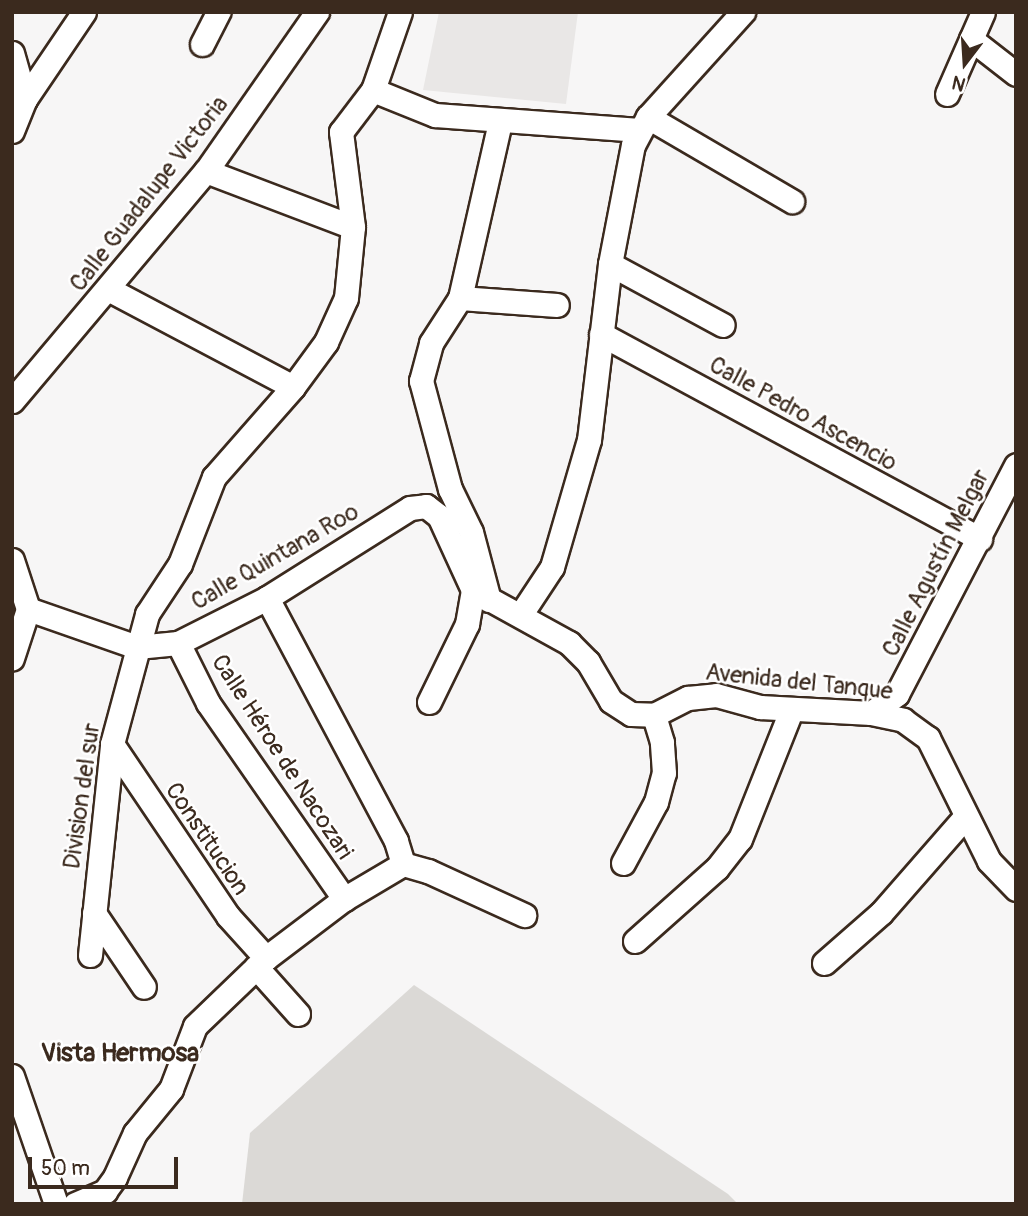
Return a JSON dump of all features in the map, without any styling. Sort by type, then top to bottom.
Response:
[{"type":"street","points":[[12,131],[25,99],[84,12]]},
{"type":"street","points":[[202,44],[218,12]]},
{"type":"street","name":"Calle Guadalupe Victoria","points":[[12,401],[110,290],[206,171],[317,12]]},
{"type":"street","name":"Division del sur","points":[[90,955],[112,744],[147,614],[192,538],[214,477],[293,387],[326,342],[346,298],[352,227],[341,132],[373,90],[400,12]]},
{"type":"street","points":[[521,614],[552,567],[571,512],[589,440],[610,264],[626,168],[644,123],[743,12]]},
{"type":"street","points":[[947,94],[984,12]]},
{"type":"street","points":[[971,39],[1016,74]]},
{"type":"street","points":[[12,53],[25,99]]},
{"type":"street","points":[[373,90],[418,112],[500,122],[644,123],[792,201]]},
{"type":"street","points":[[429,702],[481,595],[471,532],[450,489],[421,381],[431,343],[460,298],[500,122]]},
{"type":"street","points":[[206,171],[352,227]]},
{"type":"street","points":[[610,264],[723,325]]},
{"type":"street","points":[[110,290],[293,387]]},
{"type":"street","points":[[460,298],[557,306]]},
{"type":"street","name":"Calle Pedro Ascencio","points":[[601,334],[980,539]]},
{"type":"street","name":"Calle Agustín Melgar","points":[[871,713],[897,694],[980,539],[1016,465]]},
{"type":"street","name":"Calle Quintana Roo","points":[[28,609],[137,647],[178,643],[267,598],[410,508],[426,506],[439,516],[481,595]]},
{"type":"street","points":[[12,560],[28,609],[12,658]]},
{"type":"street","points":[[481,595],[521,614],[569,643],[588,662],[611,701],[631,714],[654,715],[662,742],[664,773],[656,802],[623,863]]},
{"type":"street","points":[[267,598],[377,805],[403,864]]},
{"type":"street","name":"Calle Héroe de Nacozari","points":[[178,643],[208,703],[344,899]]},
{"type":"street","name":"Avenida del Tanque","points":[[654,715],[688,698],[716,695],[791,710],[871,713],[903,720],[928,738],[989,861],[1016,889]]},
{"type":"street","points":[[635,941],[717,868],[740,839],[791,710]]},
{"type":"street","name":"Constitucion","points":[[112,744],[298,1014]]},
{"type":"street","points":[[824,963],[881,913],[966,816]]},
{"type":"street","points":[[75,1204],[105,1191],[135,1133],[171,1089],[195,1026],[261,962],[344,899],[403,864],[428,871],[524,915]]},
{"type":"street","points":[[94,913],[144,986]]},
{"type":"street","points":[[12,1076],[56,1204]]},
{"type":"shaded area","points":[[439,12],[578,12],[566,104],[423,90]]},
{"type":"shaded area","points":[[414,985],[728,1194],[738,1204],[242,1204],[250,1133]]},
{"type":"district","name":"Vista Hermosa","points":[[120,1054]]}]
